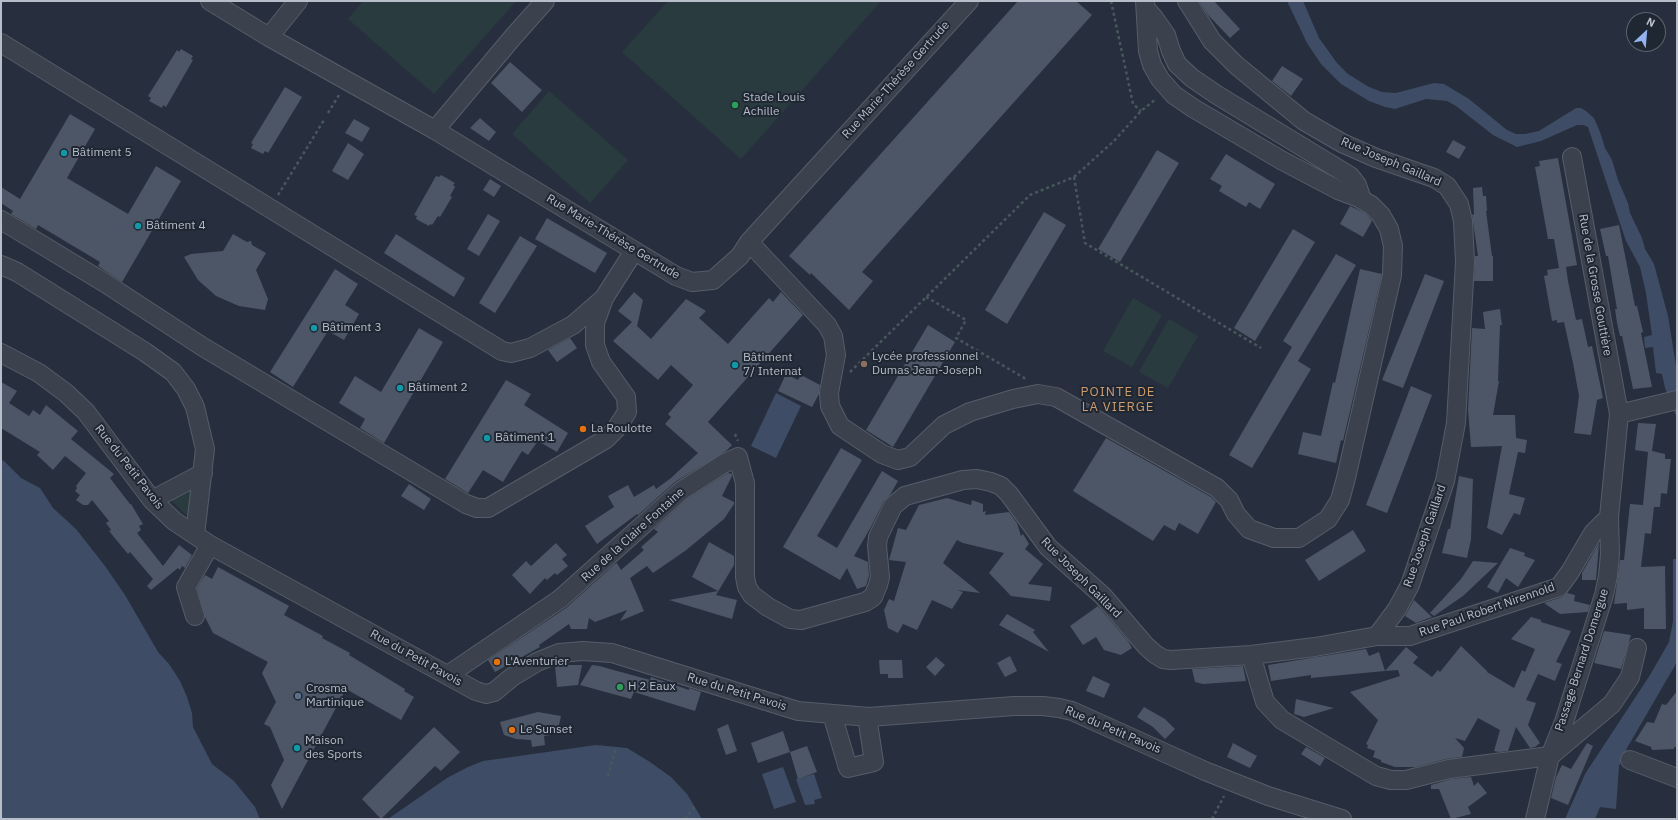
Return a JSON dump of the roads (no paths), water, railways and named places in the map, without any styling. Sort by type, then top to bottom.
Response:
[{"type":"street","name":"Rue Marie-Thérèse Gertrude","points":[[210,1],[435,130],[676,276],[692,282],[713,280],[740,256],[748,242],[969,1]]},
{"type":"street","points":[[269,36],[298,1]]},
{"type":"street","points":[[435,130],[545,1]]},
{"type":"street","name":"Rue Joseph Gaillard","points":[[801,620],[865,602],[873,597],[880,577],[877,546],[878,537],[893,506],[900,499],[905,496],[963,480],[977,479],[1001,486],[1009,494],[1048,547],[1103,596],[1146,646],[1155,654],[1164,659],[1171,660],[1251,655],[1315,647],[1377,636],[1397,609],[1410,585],[1444,481],[1456,423],[1465,262],[1463,221],[1459,204],[1447,186],[1434,178],[1376,158],[1342,143],[1304,121],[1236,65],[1212,41],[1187,1]]},
{"type":"street","points":[[1145,5],[1166,35],[1177,64],[1192,78],[1217,95],[1350,176],[1357,185],[1362,200]]},
{"type":"street","points":[[748,242],[827,325],[833,336],[836,355],[829,393],[830,406],[840,426],[882,454],[898,460],[910,457],[944,425],[970,412],[1013,399],[1038,394],[1056,397],[1217,488],[1229,500],[1236,514],[1249,529],[1274,538],[1299,538],[1328,519],[1340,500],[1392,275],[1393,246],[1389,229],[1381,214],[1371,205],[1338,190],[1274,156],[1193,108],[1169,89],[1152,65],[1148,51],[1145,5]]},
{"type":"street","points":[[1,43],[502,351],[511,353],[530,348],[573,325],[604,298]]},
{"type":"street","name":"Rue de la Grosse Gouttière","points":[[1572,157],[1619,414]]},
{"type":"street","points":[[1,220],[105,283],[203,347],[466,504],[477,508],[488,508],[606,439],[616,429],[627,412],[626,396],[602,362],[595,344],[595,323],[604,298],[634,251]]},
{"type":"street","points":[[1,265],[17,272],[139,348],[172,372],[186,389],[195,407],[205,449],[195,534]]},
{"type":"street","name":"Rue du Petit Pavois","points":[[1,353],[39,373],[66,392],[86,412],[152,500],[174,521],[210,545],[476,691],[486,694],[494,692],[512,677],[537,662],[559,653],[583,651],[612,653],[767,703],[798,711],[869,717],[1014,706],[1043,706],[1059,708],[1072,711],[1230,781],[1268,796],[1342,819]]},
{"type":"street","points":[[1619,414],[1671,401]]},
{"type":"street","name":"Passage Bernard Domergue","points":[[1536,819],[1550,756],[1564,722],[1604,595],[1610,554],[1609,517],[1619,414]]},
{"type":"street","name":"Rue de la Claire Fontaine","points":[[448,675],[560,599],[680,491],[723,464],[738,457],[745,483],[745,577],[747,587],[752,595],[768,607],[790,619],[801,620]]},
{"type":"street","points":[[152,500],[203,473]]},
{"type":"street","name":"Rue Paul Robert Nirennold","points":[[1377,636],[1410,636],[1558,587],[1570,572],[1593,533],[1609,517]]},
{"type":"street","points":[[195,616],[186,587],[210,545]]},
{"type":"street","points":[[1251,655],[1265,702],[1282,720],[1376,776],[1391,780],[1406,780],[1449,769],[1550,756],[1612,704],[1630,676],[1637,648]]},
{"type":"street","points":[[832,714],[848,768],[874,762],[868,723],[869,717]]},
{"type":"street","points":[[1630,760],[1677,778]]},
{"type":"water","points":[[1287,1],[1303,1],[1319,38],[1337,63],[1348,74],[1369,87],[1382,92],[1396,93],[1434,83],[1444,84],[1469,99],[1507,130],[1516,134],[1539,131],[1576,108],[1581,108],[1594,118],[1605,148],[1612,160],[1618,180],[1628,203],[1630,213],[1642,238],[1645,249],[1654,264],[1668,316],[1677,372],[1677,418],[1665,388],[1662,374],[1656,373],[1653,347],[1645,348],[1644,337],[1652,335],[1646,293],[1640,267],[1626,241],[1588,127],[1577,125],[1541,141],[1517,147],[1493,135],[1456,106],[1447,101],[1426,99],[1395,109],[1369,101],[1341,84],[1321,64],[1307,43]]},
{"type":"water","points":[[776,393],[801,406],[776,458],[751,446]]},
{"type":"water","points":[[1,460],[4,461],[21,478],[40,488],[53,508],[76,529],[105,566],[125,595],[158,652],[169,664],[180,681],[192,713],[193,727],[212,764],[234,781],[255,807],[260,819],[1,819]]},
{"type":"water","points":[[1673,559],[1677,559],[1677,662],[1627,748],[1619,766],[1616,809],[1600,807],[1595,819],[1565,819],[1585,774],[1650,675],[1669,642],[1673,621]]},
{"type":"water","points":[[596,745],[627,748],[650,762],[671,777],[687,794],[702,819],[388,819],[447,778],[483,761]]},
{"type":"water","points":[[783,767],[796,802],[774,809],[762,774]]},
{"type":"water","points":[[814,774],[822,798],[814,800],[815,804],[805,805],[796,779]]},
{"type":"place","name":"Stade Louis Achille","points":[[735,105]]},
{"type":"place","name":"Bâtiment 5","points":[[64,153]]},
{"type":"place","name":"Bâtiment 4","points":[[138,226]]},
{"type":"place","name":"Bâtiment 3","points":[[314,328]]},
{"type":"place","name":"Lycée professionnel Dumas Jean-Joseph","points":[[864,364]]},
{"type":"place","name":"Bâtiment 7/ Internat","points":[[735,365]]},
{"type":"place","name":"Bâtiment 2","points":[[400,388]]},
{"type":"place","name":"La Roulotte","points":[[583,429]]},
{"type":"place","name":"Bâtiment 1","points":[[487,438]]},
{"type":"place","name":"L'Aventurier","points":[[497,662]]},
{"type":"place","name":"H 2 Eaux","points":[[620,687]]},
{"type":"place","name":"Crosma Martinique","points":[[298,696]]},
{"type":"place","name":"Le Sunset","points":[[512,730]]},
{"type":"place","name":"Maison des Sports","points":[[297,748]]},
{"type":"district","name":"POINTE DE LA VIERGE","points":[[1118,400]]}]
